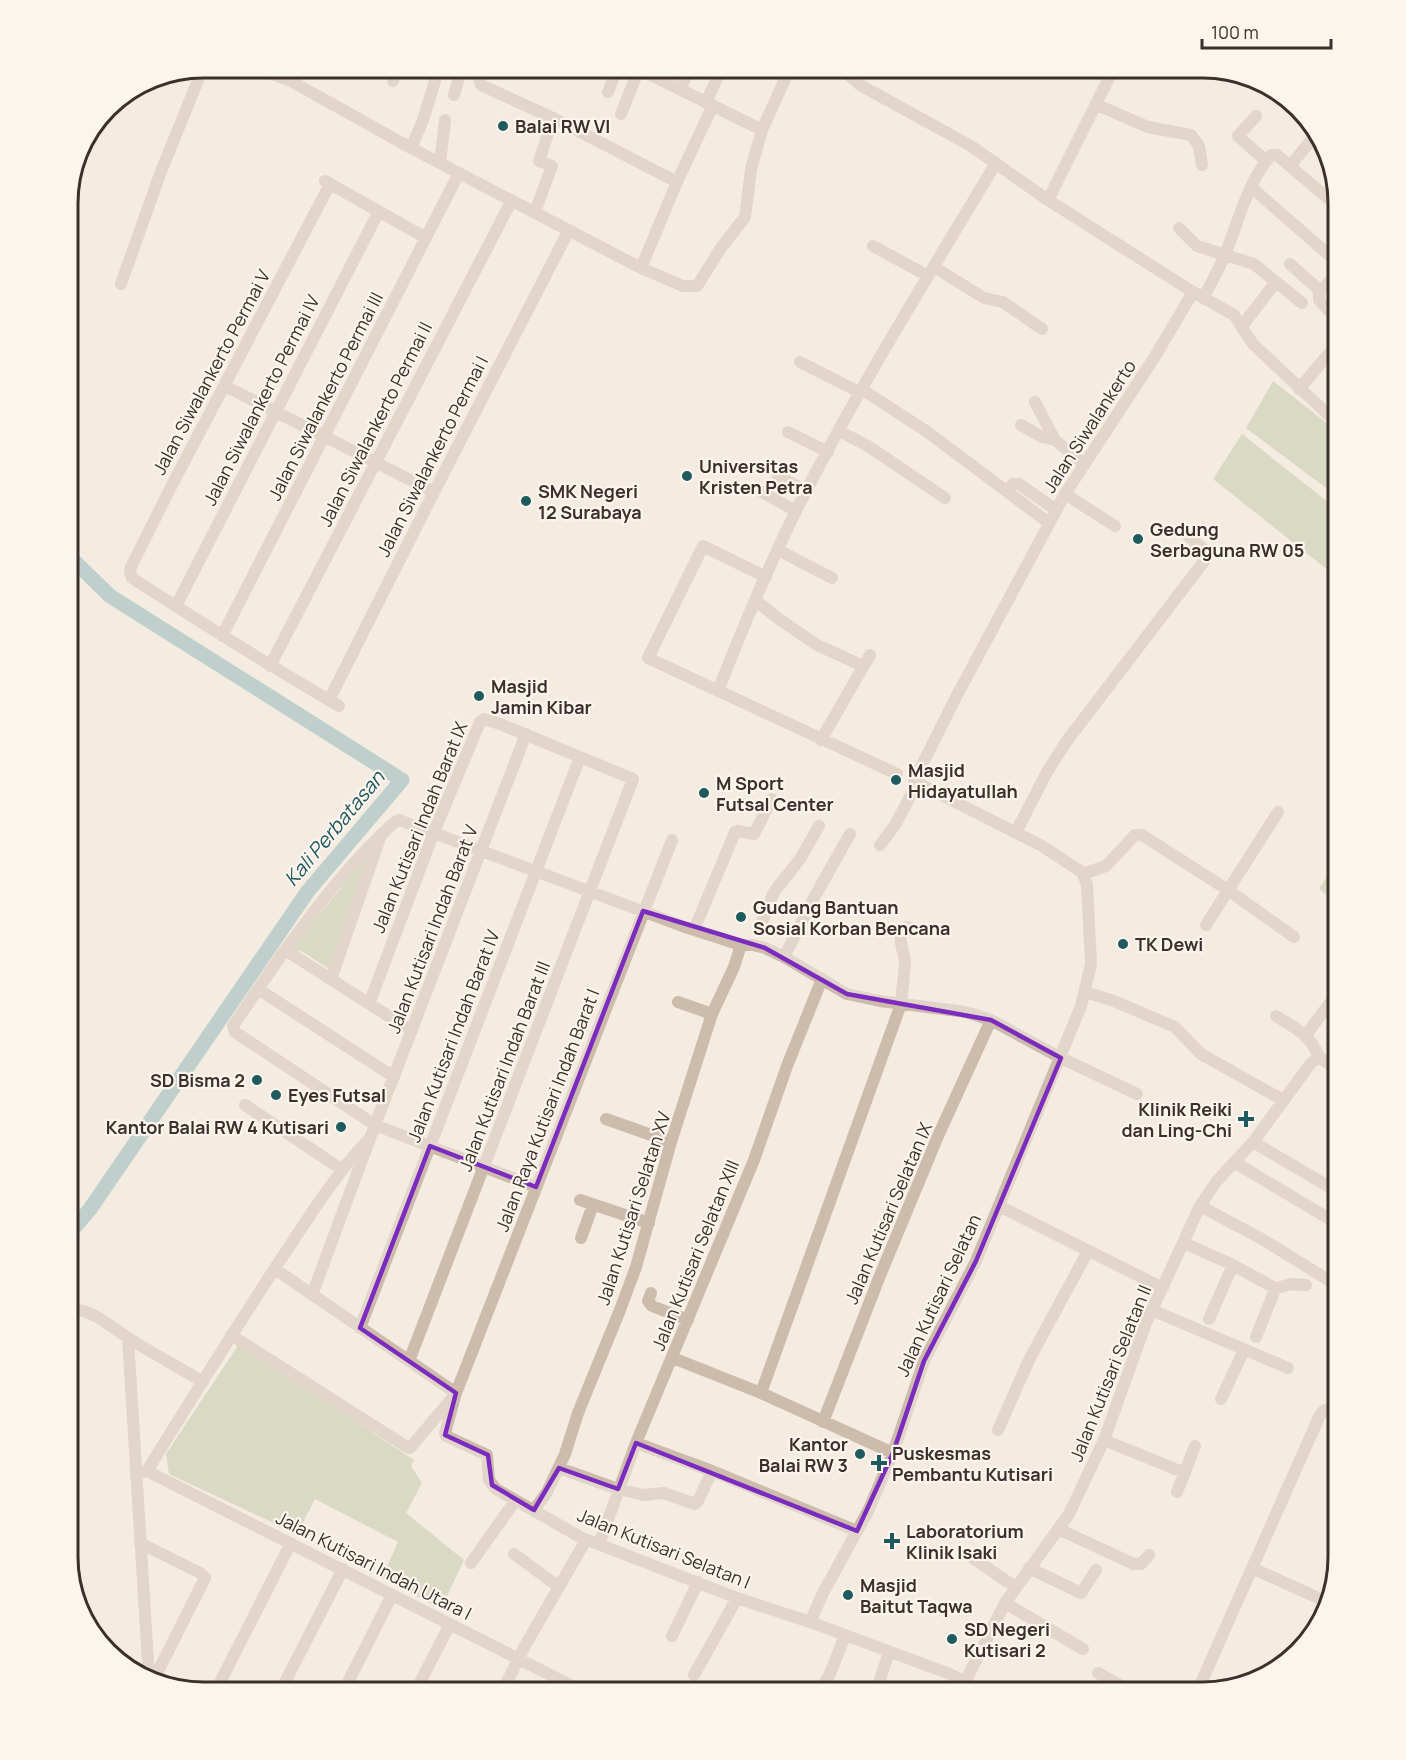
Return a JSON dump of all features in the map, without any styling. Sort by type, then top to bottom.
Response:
[{"type":"street","points":[[121,284],[160,174],[199,78]]},
{"type":"street","points":[[284,78],[411,148],[641,268],[682,286],[697,286],[721,248],[745,217],[749,182],[762,130],[785,78]]},
{"type":"street","points":[[411,148],[423,120],[436,78]]},
{"type":"street","points":[[454,94],[459,78]]},
{"type":"street","points":[[479,78],[481,85],[553,118],[677,182]]},
{"type":"street","points":[[608,92],[613,78]]},
{"type":"street","points":[[621,114],[634,78]]},
{"type":"street","points":[[658,78],[762,130]]},
{"type":"street","points":[[680,89],[685,78]]},
{"type":"street","points":[[641,268],[719,78]]},
{"type":"street","points":[[852,78],[860,85],[971,146],[1048,200],[1233,315],[1253,344],[1328,415]]},
{"type":"street","points":[[1048,200],[1109,78]]},
{"type":"street","points":[[1097,105],[1148,127],[1191,135],[1199,146],[1202,165]]},
{"type":"street","points":[[1256,116],[1238,136],[1266,161],[1275,154],[1328,198]]},
{"type":"street","points":[[535,212],[552,166],[539,160],[553,118]]},
{"type":"street","points":[[440,163],[445,120]]},
{"type":"street","points":[[1290,166],[1311,141]]},
{"type":"street","name":"Jalan Siwalankerto","points":[[880,845],[895,825],[950,708],[1065,494],[1225,255],[1251,187],[1266,161]]},
{"type":"street","points":[[718,691],[796,511],[839,431],[996,163]]},
{"type":"street","name":"Jalan Siwalankerto Permai III","points":[[222,636],[459,173]]},
{"type":"street","name":"Jalan Siwalankerto Permai V","points":[[176,606],[132,578],[131,567],[328,182],[378,211]]},
{"type":"street","points":[[1251,187],[1328,254]]},
{"type":"street","name":"Jalan Siwalankerto Permai II","points":[[270,666],[512,200]]},
{"type":"street","points":[[378,211],[426,238]]},
{"type":"street","name":"Jalan Siwalankerto Permai IV","points":[[176,606],[378,211]]},
{"type":"street","points":[[1179,228],[1197,246],[1254,264],[1302,303]]},
{"type":"street","name":"Jalan Siwalankerto Permai I","points":[[270,666],[334,703],[434,492],[569,230]]},
{"type":"street","points":[[873,246],[981,296],[1003,302],[1042,328]]},
{"type":"street","points":[[1290,264],[1320,292]]},
{"type":"street","points":[[1242,326],[1276,282]]},
{"type":"street","points":[[1328,283],[1320,292],[1319,300],[1328,310]]},
{"type":"street","points":[[1299,388],[1328,355]]},
{"type":"street","points":[[800,362],[862,391],[914,423],[1049,523]]},
{"type":"street","points":[[225,386],[434,492]]},
{"type":"street","points":[[1035,402],[1055,440],[1084,464]]},
{"type":"street","points":[[1022,425],[1042,437],[1055,440]]},
{"type":"street","points":[[839,431],[868,446],[945,498]]},
{"type":"street","points":[[788,432],[828,452]]},
{"type":"street","points":[[782,467],[778,476],[807,491]]},
{"type":"street","points":[[1006,491],[1012,484],[1019,484],[1056,510]]},
{"type":"street","points":[[760,491],[796,511]]},
{"type":"street","points":[[1065,494],[1115,526]]},
{"type":"street","points":[[1016,832],[1047,772],[1066,742],[1208,556],[1207,552],[1188,536]]},
{"type":"street","points":[[766,577],[703,546],[648,657],[821,740],[916,781],[1016,832],[1069,862],[1083,874],[1106,866],[1132,838],[1139,835],[1161,845],[1294,937]]},
{"type":"street","points":[[778,550],[832,578]]},
{"type":"street","points":[[756,601],[809,640],[863,666]]},
{"type":"street","points":[[176,606],[270,666]]},
{"type":"street","points":[[821,740],[870,655]]},
{"type":"street","name":"Jalan Kutisari Indah Barat IX","points":[[369,1004],[480,722],[489,720],[526,734],[630,777],[633,779],[633,784]]},
{"type":"street","name":"Jalan Kutisari Indah Barat V","points":[[312,1295],[373,1130],[526,734]]},
{"type":"street","name":"Jalan Kutisari Indah Barat IV","points":[[360,1328],[580,757]]},
{"type":"street","name":"Jalan Kutisari Indah Barat III","points":[[410,1361],[633,784]]},
{"type":"street","points":[[688,928],[735,832],[754,834],[772,799]]},
{"type":"street","points":[[1206,925],[1278,812]]},
{"type":"street","points":[[536,1187],[430,1146],[373,1130],[235,1032],[234,1024],[320,902],[359,856],[398,820],[688,928],[752,938],[847,994],[901,1004],[966,1012],[991,1020],[1061,1058],[1137,1094]]},
{"type":"street","name":"Jalan Kutisari Selatan XV","points":[[534,1510],[547,1492],[559,1468],[636,1267],[671,1142],[712,1014],[774,892],[800,859],[819,826]]},
{"type":"street","points":[[331,979],[381,834]]},
{"type":"street","points":[[784,957],[850,834]]},
{"type":"street","name":"Jalan Raya Kutisari Indah Barat I","points":[[456,1393],[672,840]]},
{"type":"street","name":"Jalan Kutisari Selatan","points":[[810,1622],[823,1593],[868,1511],[893,1454],[924,1361],[965,1285],[1081,1006],[1090,964],[1087,885],[1083,874]]},
{"type":"street","points":[[761,1392],[901,1004],[905,962],[901,943],[902,931],[907,927],[917,930]]},
{"type":"street","points":[[285,950],[412,1031]]},
{"type":"street","name":"Jalan Kutisari Selatan XIII","points":[[599,1544],[636,1443],[754,1160],[787,1066],[822,979]]},
{"type":"street","points":[[258,989],[394,1077]]},
{"type":"street","points":[[1085,992],[1114,1001],[1175,1027],[1201,1054],[1283,1100]]},
{"type":"street","points":[[678,1002],[712,1014]]},
{"type":"street","points":[[1306,1035],[1328,1005]]},
{"type":"street","points":[[1276,1016],[1306,1035],[1313,1043],[1319,1057],[1328,1063]]},
{"type":"street","name":"Jalan Kutisari Selatan IX","points":[[823,1422],[888,1256],[991,1020]]},
{"type":"street","name":"Jalan Kutisari Selatan II","points":[[966,1682],[1015,1587],[1077,1499],[1104,1440],[1152,1310],[1200,1206],[1216,1182],[1253,1142],[1311,1063],[1319,1057]]},
{"type":"street","points":[[245,1105],[341,1169]]},
{"type":"street","points":[[606,1119],[671,1142]]},
{"type":"street","name":"Jalan Kutisari Indah Barat V","points":[[142,1472],[341,1169],[373,1130]]},
{"type":"street","points":[[1253,1142],[1328,1186]]},
{"type":"street","points":[[1234,1162],[1328,1218]]},
{"type":"street","points":[[580,1200],[649,1223]]},
{"type":"street","points":[[581,1238],[593,1205]]},
{"type":"street","points":[[999,1206],[1164,1288]]},
{"type":"street","points":[[1200,1206],[1262,1239],[1328,1280]]},
{"type":"street","points":[[1184,1243],[1233,1265],[1272,1285],[1274,1289]]},
{"type":"street","points":[[998,1430],[1029,1359],[1088,1251]]},
{"type":"street","points":[[1209,1319],[1233,1265]]},
{"type":"street","points":[[231,1335],[410,1448],[456,1393],[275,1269]]},
{"type":"street","points":[[1274,1289],[1291,1284],[1306,1285]]},
{"type":"street","points":[[1256,1337],[1274,1289]]},
{"type":"street","points":[[651,1293],[648,1302],[652,1306],[688,1320]]},
{"type":"street","points":[[1152,1310],[1288,1368]]},
{"type":"street","points":[[78,1311],[94,1315],[203,1382]]},
{"type":"street","points":[[128,1338],[142,1472],[140,1543],[148,1669]]},
{"type":"street","points":[[1221,1399],[1244,1350]]},
{"type":"street","points":[[673,1358],[761,1392],[893,1454]]},
{"type":"street","name":"Jalan Kutisari Selatan I","points":[[456,1393],[445,1435],[487,1455],[489,1480],[502,1495],[534,1510],[586,1540],[737,1598],[810,1622]]},
{"type":"street","points":[[1201,1682],[1320,1415],[1328,1410]]},
{"type":"street","points":[[1104,1440],[1185,1473]]},
{"type":"street","points":[[636,1443],[712,1471],[857,1531]]},
{"type":"street","points":[[1177,1491],[1196,1446]]},
{"type":"street","points":[[559,1468],[644,1496],[664,1493],[694,1504],[698,1502],[712,1471]]},
{"type":"street","name":"Jalan Kutisari Indah Utara I","points":[[142,1472],[291,1543],[564,1682]]},
{"type":"street","points":[[471,1563],[515,1501]]},
{"type":"street","points":[[1058,1529],[1134,1564],[1141,1564],[1149,1555]]},
{"type":"street","points":[[507,1682],[586,1540]]},
{"type":"street","points":[[140,1543],[200,1573],[205,1578],[157,1673]]},
{"type":"street","points":[[220,1682],[291,1543]]},
{"type":"street","points":[[514,1554],[559,1587]]},
{"type":"street","points":[[974,1558],[1015,1587]]},
{"type":"street","points":[[1029,1568],[1081,1593],[1096,1570]]},
{"type":"street","points":[[1252,1568],[1320,1599]]},
{"type":"street","points":[[285,1682],[343,1569]]},
{"type":"street","points":[[672,1636],[698,1582]]},
{"type":"street","points":[[348,1682],[392,1595]]},
{"type":"street","points":[[694,1675],[737,1598]]},
{"type":"street","points":[[1005,1604],[1083,1649]]},
{"type":"street","points":[[810,1622],[950,1674],[958,1682]]},
{"type":"street","points":[[420,1682],[450,1624]]},
{"type":"street","points":[[826,1682],[845,1636]]},
{"type":"street","points":[[879,1682],[889,1652]]},
{"type":"street","points":[[1098,1672],[1115,1682]]},
{"type":"highlighted area","points":[[643,911],[765,948],[847,994],[991,1020],[1061,1058],[976,1261],[924,1361],[893,1453],[857,1531],[636,1443],[618,1489],[559,1468],[534,1510],[492,1485],[488,1455],[445,1435],[456,1393],[360,1328],[430,1146],[536,1187]]},
{"type":"green space","points":[[1273,381],[1328,424],[1328,490],[1246,428]]},
{"type":"green space","points":[[1242,434],[1328,502],[1328,570],[1213,479]]},
{"type":"green space","points":[[372,849],[332,971],[303,952],[292,949]]},
{"type":"green space","points":[[1328,875],[1328,896],[1320,890]]},
{"type":"green space","points":[[239,1344],[414,1460],[411,1466],[422,1483],[406,1513],[464,1560],[441,1609],[382,1578],[398,1542],[315,1499],[297,1534],[169,1474],[166,1454]]},
{"type":"waterway","name":"Kali Perbatasan","points":[[78,565],[110,596],[402,780],[308,891],[78,1223]]},
{"type":"place","name":"Balai RW VI","points":[[503,126]]},
{"type":"place","name":"Universitas Kristen Petra","points":[[687,476]]},
{"type":"place","name":"SMK Negeri 12 Surabaya","points":[[526,501]]},
{"type":"place","name":"Gedung Serbaguna RW 05","points":[[1138,539]]},
{"type":"place","name":"Masjid Jamin Kibar","points":[[479,696]]},
{"type":"place","name":"Masjid Hidayatullah","points":[[896,780]]},
{"type":"place","name":"M Sport Futsal Center","points":[[704,793]]},
{"type":"place","name":"Gudang Bantuan Sosial Korban Bencana","points":[[741,917]]},
{"type":"place","name":"TK Dewi","points":[[1123,944]]},
{"type":"place","name":"SD Bisma 2","points":[[257,1080]]},
{"type":"place","name":"Eyes Futsal","points":[[276,1095]]},
{"type":"place","name":"Klinik Reiki dan Ling-Chi","points":[[1246,1119]]},
{"type":"place","name":"Kantor Balai RW 4 Kutisari","points":[[341,1127]]},
{"type":"place","name":"Kantor Balai RW 3","points":[[860,1454]]},
{"type":"place","name":"Puskesmas Pembantu Kutisari","points":[[879,1463]]},
{"type":"place","name":"Laboratorium Klinik Isaki","points":[[892,1541]]},
{"type":"place","name":"Masjid Baitut Taqwa","points":[[848,1595]]},
{"type":"place","name":"SD Negeri Kutisari 2","points":[[952,1639]]}]
